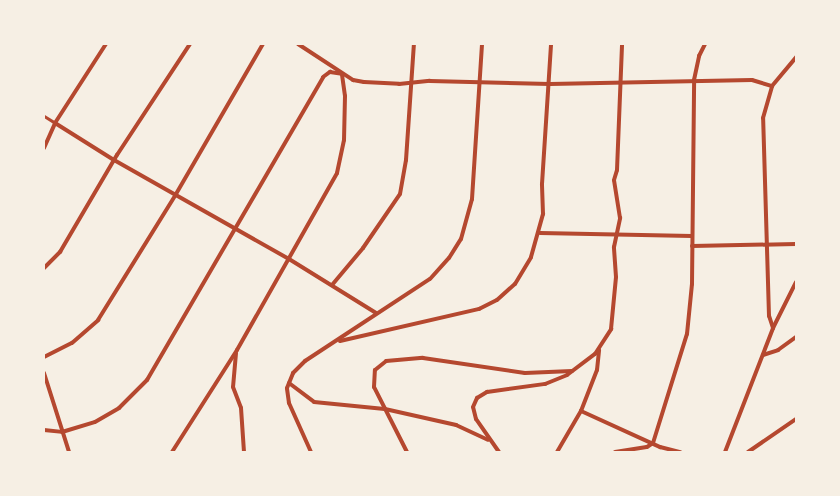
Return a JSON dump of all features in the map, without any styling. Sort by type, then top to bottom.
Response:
[{"type":"street","points":[[44,148],[55,123],[106,44]]},
{"type":"street","points":[[44,268],[60,252],[114,160],[190,44]]},
{"type":"street","points":[[44,357],[72,343],[98,320],[176,194],[263,44]]},
{"type":"street","points":[[298,44],[342,74],[353,80],[364,82],[550,84],[752,80],[772,86]]},
{"type":"street","points":[[332,285],[363,248],[400,194],[406,160],[414,44]]},
{"type":"street","points":[[311,453],[290,408],[288,383],[301,364],[435,274],[461,239],[472,199],[483,44]]},
{"type":"street","points":[[336,341],[486,306],[515,284],[531,257],[540,233],[543,214],[542,184],[551,44]]},
{"type":"street","points":[[499,453],[473,412],[473,404],[480,395],[545,384],[575,371],[599,350],[610,332],[613,319],[620,207],[614,180],[617,170],[622,44]]},
{"type":"street","points":[[615,453],[647,447],[653,443],[687,334],[692,246],[694,80],[699,56],[705,44]]},
{"type":"street","points":[[773,328],[770,316],[763,124],[765,106],[772,86],[796,57]]},
{"type":"street","points":[[44,430],[62,432],[95,422],[129,399],[147,380],[323,77],[330,72],[342,74]]},
{"type":"street","points":[[172,453],[237,350],[339,167],[344,131],[345,96],[342,74]]},
{"type":"street","points":[[44,116],[114,160],[289,259],[376,313]]},
{"type":"street","points":[[540,233],[692,236]]},
{"type":"street","points":[[692,246],[796,244]]},
{"type":"street","points":[[725,453],[773,328],[796,282]]},
{"type":"street","points":[[763,355],[778,350],[796,337]]},
{"type":"street","points":[[237,350],[233,387],[241,408],[244,453]]},
{"type":"street","points":[[557,453],[581,411],[598,365],[599,350]]},
{"type":"street","points":[[407,453],[374,387],[374,374],[379,365],[394,359],[435,359],[525,373],[575,371]]},
{"type":"street","points":[[44,373],[69,453]]},
{"type":"street","points":[[288,383],[314,402],[385,409],[456,425],[490,441]]},
{"type":"street","points":[[581,411],[680,453]]},
{"type":"street","points":[[748,453],[796,419]]}]
